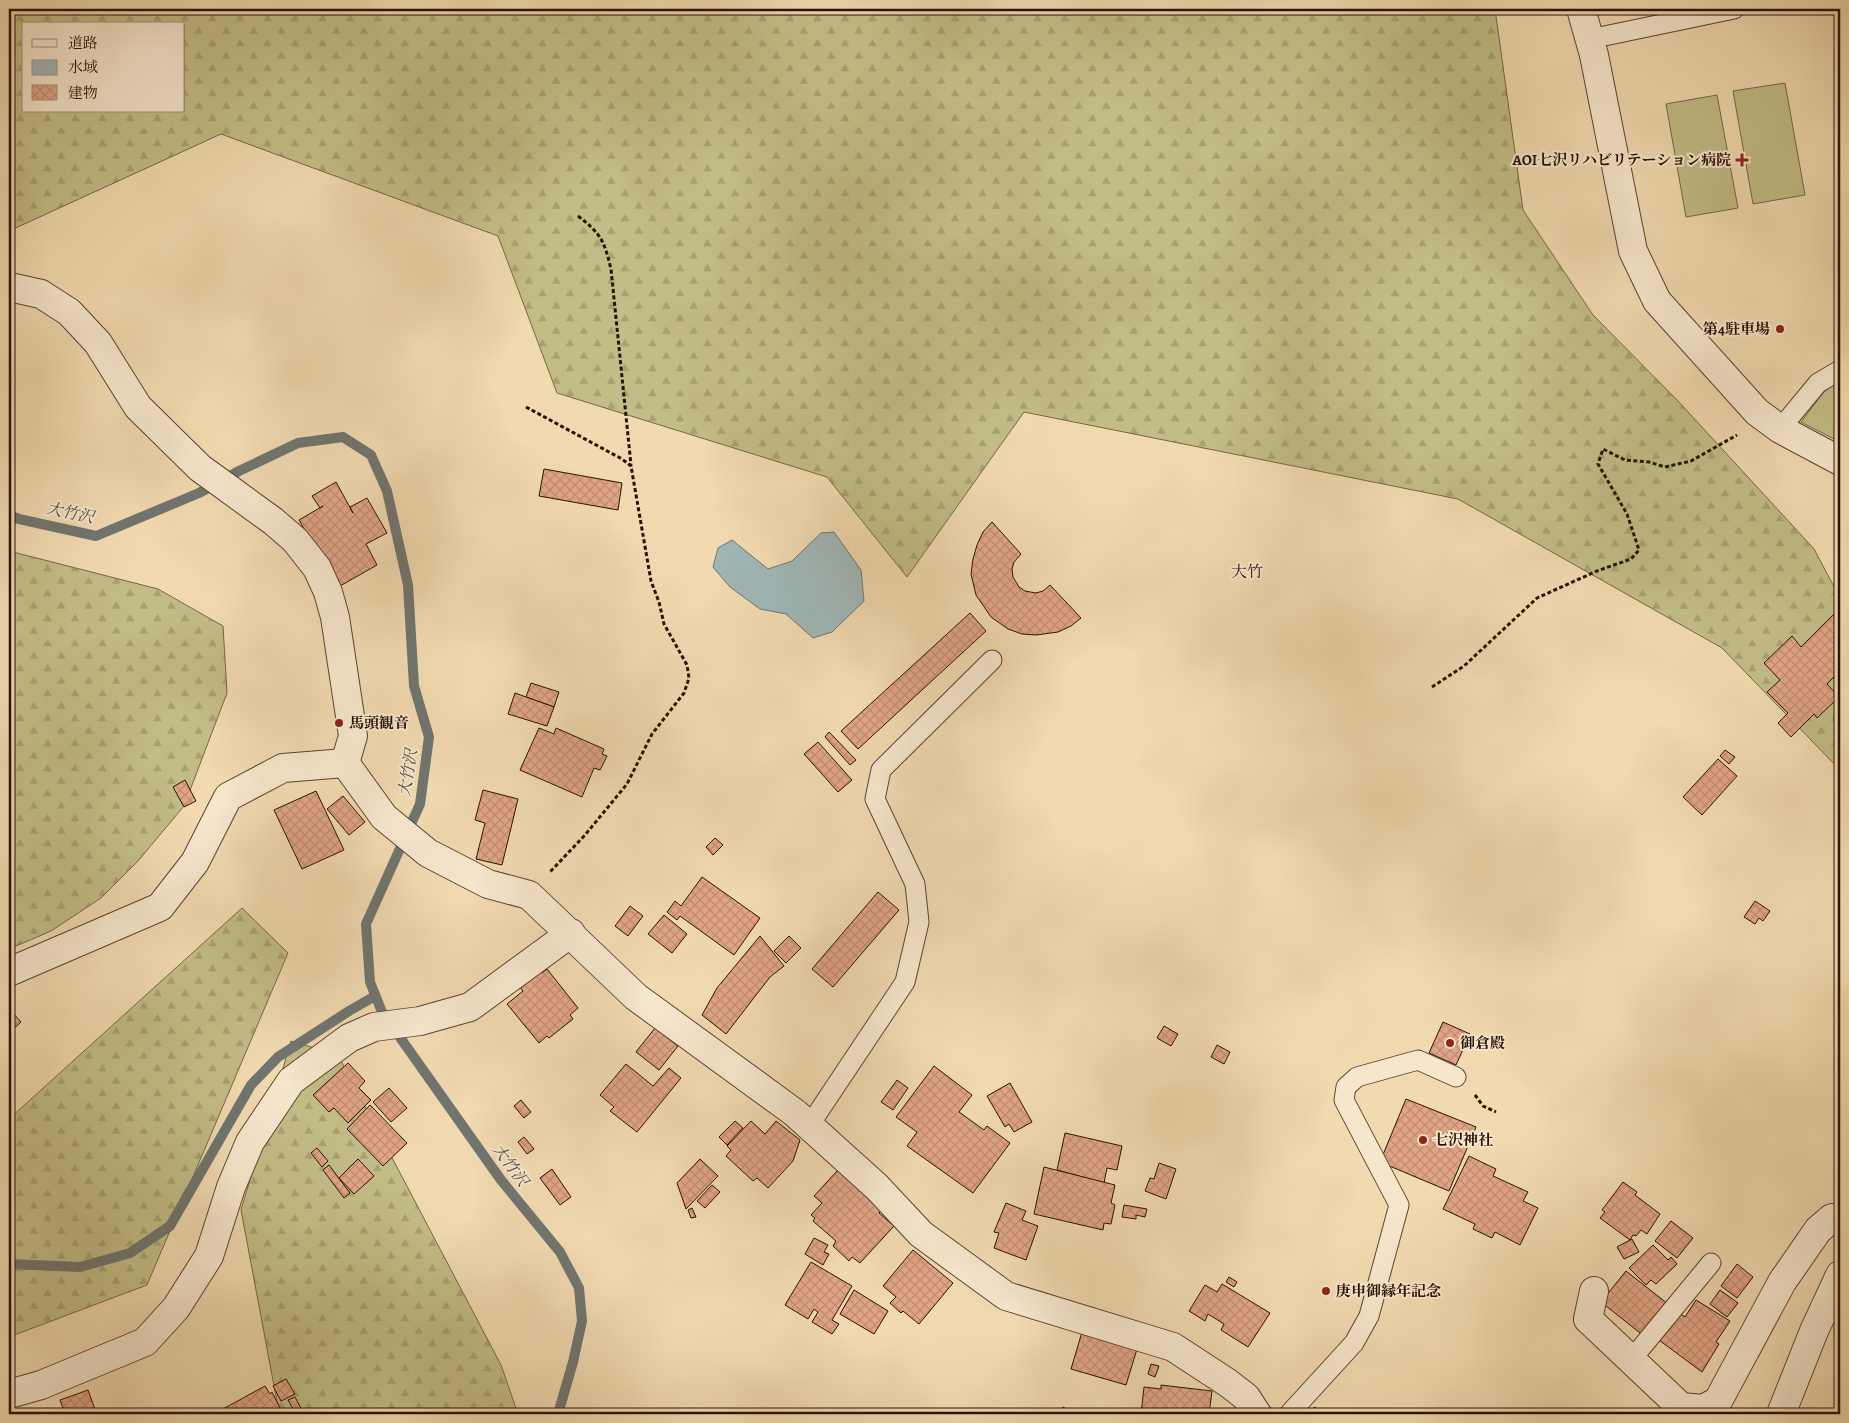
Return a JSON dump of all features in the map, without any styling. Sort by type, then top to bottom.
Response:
[{"type":"street","points":[[1582,9],[1590,39],[1633,251],[1657,301],[1757,412],[1773,424],[1840,461]]},
{"type":"street","points":[[9,289],[14,288],[41,294],[69,312],[98,343],[138,407],[200,468],[273,521],[295,540],[317,568],[328,592],[335,617],[353,736],[345,763]]},
{"type":"street","points":[[345,763],[384,817],[428,853],[488,884],[529,895],[636,996],[787,1107],[877,1187],[921,1234],[1006,1296],[1172,1347],[1228,1383],[1246,1397],[1257,1414]]},
{"type":"street","points":[[9,972],[160,907],[195,862],[228,797],[283,768],[345,763]]},
{"type":"street","points":[[9,1394],[41,1385],[145,1342],[176,1308],[209,1256],[231,1187],[250,1142],[291,1081],[348,1038],[374,1027],[420,1021],[470,1007],[571,933]]},
{"type":"street","points":[[1594,1291],[1588,1319],[1681,1407],[1703,1410],[1718,1401],[1782,1282],[1818,1230],[1832,1218],[1840,1218]]},
{"type":"street","points":[[1781,1414],[1814,1331],[1840,1275]]},
{"type":"street","points":[[1699,1410],[1758,1287]]},
{"type":"lane","points":[[1590,39],[1734,9]]},
{"type":"lane","points":[[1773,424],[1818,383],[1840,370]]},
{"type":"lane","points":[[809,1126],[905,982],[919,922],[915,884],[876,799],[881,770],[992,660]]},
{"type":"lane","points":[[1289,1414],[1354,1343],[1369,1316],[1399,1205],[1344,1100],[1346,1087],[1357,1077],[1418,1060],[1456,1077]]},
{"type":"lane","points":[[1631,1360],[1711,1263]]},
{"type":"path","points":[[529,895],[585,835],[627,784],[652,734],[684,693],[689,678],[687,665],[664,624],[659,602],[651,581],[631,466],[611,269],[604,243],[590,226],[578,216]]},
{"type":"path","points":[[526,407],[622,458],[631,466]]},
{"type":"path","points":[[1432,687],[1464,666],[1537,598],[1597,571],[1631,559],[1639,550],[1627,514],[1598,464],[1603,449],[1625,460],[1649,462],[1665,467],[1691,461],[1773,424]]},
{"type":"green space","points":[[9,9],[1495,9],[1523,210],[1593,315],[1678,401],[1814,549],[1840,598],[1840,770],[1722,648],[1458,499],[1024,412],[907,577],[827,477],[557,393],[498,236],[221,134],[9,231]]},
{"type":"green space","points":[[1785,83],[1805,195],[1753,204],[1733,91]]},
{"type":"green space","points":[[1717,95],[1738,208],[1686,217],[1666,104]]},
{"type":"green space","points":[[1840,379],[1840,442],[1801,422],[1823,393]]},
{"type":"green space","points":[[9,551],[158,589],[223,626],[227,693],[184,806],[138,861],[101,898],[51,931],[9,949]]},
{"type":"green space","points":[[242,908],[288,953],[147,1285],[9,1337],[9,1119]]},
{"type":"green space","points":[[291,1041],[338,1055],[501,1365],[518,1414],[282,1414],[277,1402],[241,1210]]},
{"type":"water","points":[[834,532],[861,570],[864,601],[832,632],[813,638],[786,614],[760,609],[730,587],[713,567],[718,548],[732,540],[768,569],[792,561],[821,533]]},
{"type":"building","points":[[544,469],[622,483],[618,510],[539,496]]},
{"type":"building","points":[[336,482],[353,513],[350,507],[367,498],[387,533],[366,544],[377,565],[340,586],[318,554],[299,520],[320,508],[312,496]]},
{"type":"building","points":[[992,522],[1021,554],[1014,562],[1012,569],[1013,577],[1019,587],[1025,591],[1036,593],[1043,591],[1050,585],[1081,618],[1071,626],[1058,632],[1036,635],[1022,634],[1008,629],[991,617],[976,595],[971,574],[977,545],[983,532]]},
{"type":"building","points":[[970,613],[986,631],[858,749],[841,731]]},
{"type":"building","points":[[1834,614],[1840,620],[1840,674],[1839,672],[1827,684],[1839,697],[1817,718],[1814,714],[1791,737],[1778,723],[1788,713],[1767,692],[1780,680],[1764,663],[1792,636],[1801,647]]},
{"type":"building","points":[[531,683],[559,692],[554,707],[526,697]]},
{"type":"building","points":[[515,693],[554,707],[547,726],[508,714]]},
{"type":"building","points":[[539,728],[554,734],[556,728],[604,749],[602,754],[607,756],[600,770],[594,768],[582,797],[520,770]]},
{"type":"building","points":[[829,732],[856,760],[850,765],[825,737]]},
{"type":"building","points":[[818,742],[852,780],[838,792],[804,754]]},
{"type":"building","points":[[1725,750],[1735,757],[1729,764],[1720,756]]},
{"type":"building","points":[[1718,759],[1737,776],[1702,815],[1683,797]]},
{"type":"building","points":[[185,780],[196,801],[184,807],[173,787]]},
{"type":"building","points":[[483,790],[518,799],[502,865],[476,859],[485,823],[475,820]]},
{"type":"building","points":[[316,791],[344,850],[302,869],[274,810]]},
{"type":"building","points":[[343,796],[365,822],[349,835],[327,809]]},
{"type":"building","points":[[715,838],[723,845],[713,855],[706,847]]},
{"type":"building","points":[[702,877],[760,918],[734,955],[680,916],[677,920],[667,912],[675,901],[681,906]]},
{"type":"building","points":[[878,892],[899,910],[833,987],[812,969]]},
{"type":"building","points":[[1755,901],[1770,911],[1763,921],[1759,918],[1755,924],[1744,917]]},
{"type":"building","points":[[630,906],[643,916],[628,936],[615,926]]},
{"type":"building","points":[[664,915],[687,934],[672,953],[648,934]]},
{"type":"building","points":[[760,936],[784,966],[770,977],[726,1034],[702,1015],[717,988]]},
{"type":"building","points":[[789,936],[801,948],[786,963],[774,951]]},
{"type":"building","points":[[538,969],[542,973],[547,969],[578,1008],[570,1015],[573,1019],[549,1038],[547,1036],[539,1043],[507,1004],[523,991],[518,985]]},
{"type":"building","points":[[11,1011],[21,1022],[9,1033],[9,1013]]},
{"type":"building","name":"御倉殿","points":[[1443,1022],[1470,1034],[1456,1065],[1429,1053]]},
{"type":"building","points":[[1164,1026],[1178,1034],[1171,1046],[1157,1038]]},
{"type":"building","points":[[655,1028],[678,1046],[659,1070],[636,1052]]},
{"type":"building","points":[[1217,1045],[1230,1052],[1224,1064],[1211,1057]]},
{"type":"building","points":[[348,1063],[365,1081],[359,1088],[371,1100],[348,1123],[334,1108],[329,1112],[313,1095]]},
{"type":"building","points":[[626,1064],[653,1086],[669,1068],[681,1078],[637,1132],[610,1111],[614,1107],[600,1095]]},
{"type":"building","points":[[934,1066],[972,1095],[959,1112],[984,1130],[987,1126],[1010,1143],[973,1193],[907,1146],[917,1132],[896,1117]]},
{"type":"building","points":[[897,1080],[908,1088],[893,1110],[881,1102]]},
{"type":"building","points":[[1010,1083],[1032,1122],[1014,1132],[1009,1124],[1005,1127],[987,1096]]},
{"type":"building","points":[[389,1088],[407,1108],[391,1122],[373,1102]]},
{"type":"building","points":[[1406,1099],[1476,1127],[1449,1191],[1380,1162]]},
{"type":"building","points":[[521,1100],[531,1112],[524,1118],[514,1106]]},
{"type":"building","points":[[370,1105],[407,1143],[383,1166],[347,1129]]},
{"type":"building","points":[[735,1121],[743,1128],[727,1145],[719,1137]]},
{"type":"building","points":[[751,1121],[765,1134],[776,1121],[800,1140],[793,1161],[768,1188],[757,1178],[753,1181],[726,1156],[731,1150],[727,1146]]},
{"type":"building","points":[[1065,1133],[1122,1146],[1117,1170],[1107,1168],[1104,1183],[1057,1170]]},
{"type":"building","points":[[524,1137],[534,1149],[527,1154],[518,1142]]},
{"type":"building","points":[[317,1148],[328,1161],[322,1167],[311,1153]]},
{"type":"building","points":[[1469,1156],[1496,1169],[1493,1176],[1528,1192],[1523,1201],[1538,1208],[1520,1245],[1495,1232],[1492,1238],[1473,1229],[1475,1224],[1443,1209]]},
{"type":"building","points":[[358,1159],[374,1176],[354,1194],[339,1178]]},
{"type":"building","points":[[700,1159],[718,1176],[686,1209],[677,1183]]},
{"type":"building","points":[[1159,1163],[1176,1169],[1166,1199],[1145,1191],[1150,1178],[1154,1179]]},
{"type":"building","points":[[329,1165],[350,1193],[344,1198],[323,1170]]},
{"type":"building","points":[[1044,1167],[1115,1185],[1111,1203],[1115,1205],[1111,1224],[1104,1223],[1103,1230],[1034,1214]]},
{"type":"building","points":[[552,1169],[571,1197],[560,1205],[540,1178]]},
{"type":"building","points":[[838,1170],[882,1210],[879,1213],[894,1226],[860,1263],[852,1257],[849,1261],[833,1246],[836,1241],[813,1221],[815,1218],[811,1215],[822,1203],[814,1196]]},
{"type":"building","points":[[1623,1182],[1637,1192],[1635,1195],[1660,1214],[1647,1234],[1641,1230],[1636,1236],[1633,1235],[1630,1240],[1600,1218],[1605,1212],[1602,1210]]},
{"type":"building","points":[[712,1185],[720,1192],[705,1208],[697,1201]]},
{"type":"building","points":[[1006,1203],[1026,1211],[1022,1220],[1038,1226],[1026,1260],[994,1248],[999,1233],[994,1232]]},
{"type":"building","points":[[1124,1205],[1147,1209],[1145,1217],[1136,1215],[1136,1219],[1122,1217]]},
{"type":"building","points":[[692,1208],[696,1217],[691,1218],[688,1210]]},
{"type":"building","points":[[1671,1221],[1693,1238],[1677,1258],[1655,1241]]},
{"type":"building","points":[[814,1238],[828,1245],[824,1252],[829,1254],[823,1265],[805,1254]]},
{"type":"building","points":[[1632,1239],[1639,1252],[1624,1259],[1617,1247]]},
{"type":"building","points":[[1653,1245],[1668,1260],[1671,1257],[1677,1264],[1656,1284],[1651,1280],[1646,1285],[1629,1268]]},
{"type":"building","points":[[913,1250],[953,1283],[919,1324],[903,1311],[901,1313],[890,1303],[896,1297],[883,1286]]},
{"type":"building","points":[[811,1262],[852,1286],[832,1320],[839,1324],[832,1334],[812,1322],[818,1312],[814,1309],[808,1319],[785,1305]]},
{"type":"building","points":[[1737,1264],[1753,1277],[1737,1298],[1721,1286]]},
{"type":"building","points":[[1626,1271],[1668,1304],[1644,1336],[1601,1302]]},
{"type":"building","points":[[1229,1277],[1237,1282],[1234,1287],[1226,1282]]},
{"type":"building","points":[[1222,1284],[1270,1313],[1248,1347],[1221,1330],[1224,1324],[1208,1314],[1205,1321],[1189,1311],[1205,1285],[1217,1292]]},
{"type":"building","points":[[854,1290],[888,1311],[874,1334],[840,1314]]},
{"type":"building","points":[[1720,1290],[1738,1303],[1727,1317],[1710,1304]]},
{"type":"building","points":[[1696,1300],[1730,1321],[1716,1342],[1719,1344],[1702,1372],[1655,1337],[1675,1310],[1685,1317]]},
{"type":"building","points":[[1082,1332],[1137,1349],[1126,1385],[1071,1369]]},
{"type":"building","points":[[1151,1364],[1159,1366],[1155,1377],[1148,1374]]},
{"type":"building","points":[[286,1379],[295,1394],[281,1401],[273,1386]]},
{"type":"building","points":[[1161,1385],[1212,1391],[1209,1414],[1141,1414],[1144,1387],[1161,1389]]},
{"type":"building","points":[[265,1386],[270,1394],[272,1392],[283,1414],[223,1414],[221,1410]]},
{"type":"building","points":[[88,1390],[96,1412],[90,1414],[65,1414],[60,1400]]},
{"type":"building","points":[[295,1397],[303,1412],[300,1414],[296,1414],[288,1400]]},
{"type":"building","points":[[1063,1407],[1075,1414],[1058,1414]]},
{"type":"building","points":[[1315,1407],[1320,1414],[1307,1414]]},
{"type":"waterway","name":"大竹沢","points":[[9,515],[19,519],[96,536],[199,493],[239,471],[298,443],[343,437],[371,455],[387,491],[408,585],[414,686],[429,737],[420,804],[366,924],[370,982],[382,1012],[501,1180],[560,1252],[579,1288],[582,1321],[573,1362],[558,1414]]},
{"type":"waterway","points":[[9,1264],[80,1267],[130,1253],[170,1226],[251,1085],[278,1057],[375,996]]},
{"type":"place","name":"AOI七沢リハビリテーション病院","points":[[1742,160]]},
{"type":"place","name":"第4駐車場","points":[[1780,329]]},
{"type":"place","name":"馬頭観音","points":[[339,723]]},
{"type":"place","name":"御倉殿","points":[[1450,1043]]},
{"type":"place","name":"七沢神社","points":[[1423,1140]]},
{"type":"place","name":"庚申御縁年記念","points":[[1326,1291]]},
{"type":"district","name":"大竹","points":[[1247,572]]}]
